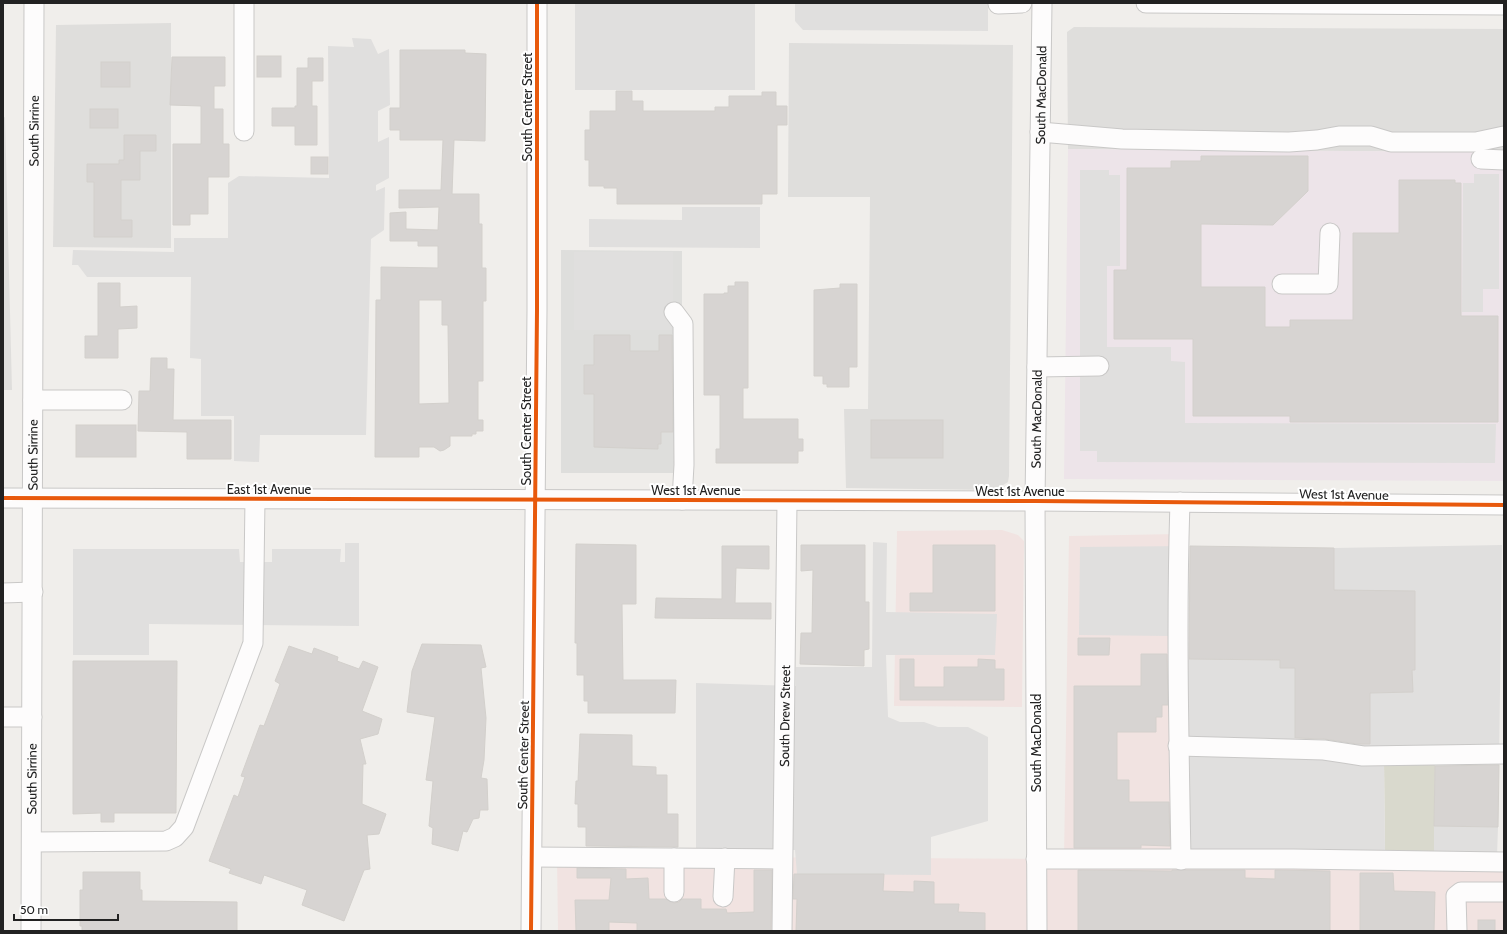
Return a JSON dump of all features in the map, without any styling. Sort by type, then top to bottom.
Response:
[{"type":"street","name":"South Sirrine","points":[[31,931],[34,3]]},
{"type":"street","points":[[244,3],[244,131]]},
{"type":"street","name":"South Center Street","points":[[531,931],[535,500],[537,3]]},
{"type":"street","points":[[998,4],[1022,3]]},
{"type":"street","name":"South MacDonald","points":[[1036,931],[1036,501],[1042,3]]},
{"type":"street","points":[[1146,3],[1504,5]]},
{"type":"street","points":[[1040,132],[1122,140],[1288,142],[1318,140],[1340,136],[1371,136],[1391,142],[1476,142],[1504,136]]},
{"type":"street","points":[[1481,159],[1504,160]]},
{"type":"street","points":[[1282,284],[1328,284],[1330,233]]},
{"type":"street","points":[[674,312],[683,324],[684,465],[682,500]]},
{"type":"street","points":[[1037,367],[1099,366]]},
{"type":"street","points":[[33,400],[122,400]]},
{"type":"street","name":"East 1st Avenue","points":[[3,498],[535,500]]},
{"type":"street","points":[[32,842],[166,841],[175,837],[184,827],[253,644],[254,499]]},
{"type":"street","name":"West 1st Avenue","points":[[535,500],[1036,501],[1504,505]]},
{"type":"street","name":"South Drew Street","points":[[782,931],[787,501]]},
{"type":"street","points":[[1180,502],[1177,619],[1181,860]]},
{"type":"street","points":[[3,593],[33,592]]},
{"type":"street","points":[[3,717],[32,717]]},
{"type":"street","points":[[1178,746],[1324,750],[1363,756],[1504,754]]},
{"type":"street","points":[[532,857],[782,859]]},
{"type":"street","points":[[674,858],[674,892]]},
{"type":"street","points":[[723,897],[725,858]]},
{"type":"street","points":[[1036,859],[1301,859],[1504,862]]},
{"type":"street","points":[[1457,931],[1456,896],[1458,894],[1461,892],[1504,892]]},
{"type":"shaded area","points":[[575,3],[755,3],[755,90],[575,90]]},
{"type":"shaded area","points":[[795,3],[988,3],[988,31],[803,30],[795,21]]},
{"type":"shaded area","points":[[171,23],[171,248],[53,247],[56,25]]},
{"type":"shaded area","points":[[1074,27],[1504,29],[1504,152],[1068,149],[1067,32]]},
{"type":"shaded area","points":[[352,38],[371,39],[378,54],[389,49],[390,105],[378,111],[378,142],[389,137],[389,178],[376,185],[376,191],[385,187],[384,230],[371,239],[366,435],[260,435],[259,462],[234,461],[234,416],[201,416],[201,359],[190,358],[191,277],[87,277],[78,265],[72,265],[73,250],[174,252],[174,238],[228,238],[228,183],[239,176],[329,178],[328,46],[354,47]]},
{"type":"shaded area","points":[[789,43],[1013,45],[1009,476],[1008,482],[1000,487],[993,490],[846,488],[844,409],[868,409],[870,197],[788,197]]},
{"type":"shaded area","points":[[5,117],[12,390],[3,390],[3,118]]},
{"type":"shaded area","points":[[1068,149],[1504,152],[1504,481],[1064,479]]},
{"type":"shaded area","points":[[1080,170],[1109,170],[1109,175],[1120,175],[1120,266],[1107,266],[1107,347],[1171,347],[1171,361],[1185,362],[1185,423],[1496,424],[1495,463],[1097,462],[1097,451],[1080,451]]},
{"type":"shaded area","points":[[1474,174],[1499,174],[1499,289],[1483,289],[1483,312],[1462,312],[1463,183],[1474,183]]},
{"type":"shaded area","points":[[682,207],[760,207],[760,248],[589,247],[589,219],[682,220]]},
{"type":"shaded area","points":[[561,250],[682,251],[682,314],[688,315],[687,473],[561,473]]},
{"type":"shaded area","points":[[574,252],[673,252],[673,330],[574,330]]},
{"type":"shaded area","points":[[1002,530],[1018,535],[1024,541],[1022,707],[894,706],[897,531]]},
{"type":"shaded area","points":[[1179,534],[1177,859],[1504,861],[1504,931],[558,931],[557,856],[1064,859],[1069,536]]},
{"type":"shaded area","points":[[873,542],[887,543],[886,612],[997,614],[995,655],[886,655],[888,717],[900,722],[924,722],[938,727],[968,727],[988,737],[988,821],[931,837],[931,875],[797,874],[795,850],[696,850],[696,683],[796,686],[796,667],[872,667]]},
{"type":"shaded area","points":[[345,543],[359,543],[359,626],[149,624],[149,655],[73,655],[73,549],[239,549],[240,562],[272,562],[272,549],[341,549],[340,562],[345,562]]},
{"type":"shaded area","points":[[1502,545],[1499,763],[1384,763],[1385,853],[1434,853],[1434,826],[1498,827],[1497,856],[1174,854],[1170,636],[1079,635],[1080,547],[1187,546],[1186,659],[1204,659],[1223,649],[1223,660],[1280,660],[1281,668],[1295,668],[1295,744],[1370,744],[1370,693],[1412,692],[1412,670],[1415,670],[1334,590],[1334,548]]},
{"type":"shaded area","points":[[1384,762],[1435,762],[1434,853],[1385,853]]},
{"type":"building","points":[[400,50],[465,50],[465,53],[486,54],[485,141],[454,140],[452,194],[479,194],[479,224],[482,224],[482,268],[486,268],[486,301],[483,301],[483,381],[478,381],[478,420],[483,420],[483,431],[476,431],[476,434],[472,434],[472,436],[450,436],[450,446],[440,451],[434,447],[419,447],[419,457],[375,457],[376,300],[381,300],[381,267],[438,268],[438,246],[418,246],[418,241],[390,241],[390,213],[406,212],[406,229],[438,230],[439,207],[399,208],[399,190],[441,190],[443,140],[400,140],[400,130],[390,130],[390,108],[400,108]],"holes":[[[419,300],[442,300],[442,325],[448,325],[449,403],[419,404]]]},
{"type":"building","points":[[257,56],[281,56],[281,77],[257,77]]},
{"type":"building","points":[[172,57],[225,57],[225,86],[214,86],[214,109],[223,109],[223,144],[229,144],[229,177],[208,177],[208,214],[190,214],[190,225],[173,225],[173,144],[201,144],[201,106],[170,105]]},
{"type":"building","points":[[308,58],[323,58],[323,81],[312,81],[312,106],[317,106],[317,145],[295,145],[295,126],[272,126],[272,108],[295,108],[295,106],[297,106],[297,68],[308,68]]},
{"type":"building","points":[[101,62],[130,62],[130,87],[101,87]]},
{"type":"building","points":[[616,91],[632,91],[632,101],[643,101],[643,111],[715,111],[715,107],[729,107],[729,96],[762,96],[762,92],[776,92],[776,106],[787,106],[787,125],[777,125],[777,194],[762,194],[762,204],[617,204],[617,188],[589,186],[589,160],[585,160],[585,130],[590,130],[590,111],[616,111]]},
{"type":"building","points":[[90,109],[118,109],[118,128],[90,128]]},
{"type":"building","points":[[124,135],[156,135],[156,151],[140,151],[140,180],[121,180],[121,220],[132,220],[132,237],[94,237],[94,182],[87,182],[87,164],[119,164],[119,160],[124,160]]},
{"type":"building","points":[[1201,156],[1308,156],[1308,191],[1273,225],[1201,224],[1201,287],[1265,287],[1265,327],[1290,327],[1290,320],[1353,320],[1353,233],[1399,233],[1399,180],[1455,180],[1455,183],[1461,183],[1461,316],[1498,316],[1498,422],[1290,422],[1290,416],[1193,416],[1193,339],[1114,339],[1114,270],[1127,270],[1127,168],[1171,168],[1171,161],[1201,161]]},
{"type":"building","points":[[311,157],[328,157],[328,174],[311,174]]},
{"type":"building","points":[[735,282],[748,282],[748,388],[743,388],[743,419],[798,419],[798,439],[803,439],[803,451],[798,451],[798,463],[716,463],[716,449],[720,449],[720,395],[704,395],[704,294],[728,293],[728,286],[735,286]]},
{"type":"building","points":[[98,283],[120,283],[120,307],[137,306],[137,328],[118,329],[118,358],[85,358],[85,336],[98,336]]},
{"type":"building","points":[[840,284],[857,284],[857,367],[849,367],[849,387],[827,387],[827,384],[823,384],[823,376],[814,376],[814,290],[840,288]]},
{"type":"building","points":[[594,335],[630,335],[630,351],[659,351],[659,335],[672,335],[673,432],[661,432],[661,444],[658,444],[658,449],[594,447],[594,394],[584,394],[584,365],[594,365]]},
{"type":"building","points":[[151,358],[167,358],[167,369],[174,369],[173,420],[231,420],[231,459],[187,459],[187,432],[138,431],[139,391],[150,391]]},
{"type":"building","points":[[871,420],[943,420],[943,458],[871,458]]},
{"type":"building","points":[[76,425],[136,425],[136,457],[76,457]]},
{"type":"building","points":[[576,544],[636,545],[636,604],[622,604],[623,680],[676,680],[675,713],[588,713],[588,701],[584,701],[584,675],[577,675],[577,643],[575,643]]},
{"type":"building","points":[[801,545],[865,545],[865,602],[869,602],[869,649],[864,650],[864,666],[800,664],[801,633],[812,633],[813,570],[801,571]]},
{"type":"building","points":[[933,545],[995,545],[995,611],[910,611],[910,593],[933,593]]},
{"type":"building","points":[[722,546],[769,546],[769,569],[736,568],[735,603],[771,603],[771,619],[655,618],[656,598],[722,599]]},
{"type":"building","points":[[1190,546],[1334,548],[1334,590],[1415,591],[1415,670],[1412,670],[1413,692],[1370,693],[1370,744],[1357,744],[1324,739],[1295,738],[1295,668],[1280,668],[1280,660],[1189,659]]},
{"type":"building","points":[[1078,638],[1110,638],[1109,655],[1078,655]]},
{"type":"building","points":[[422,644],[481,645],[486,667],[481,668],[486,718],[484,760],[481,778],[487,779],[488,810],[480,810],[479,818],[473,819],[467,832],[463,831],[458,851],[432,844],[433,828],[429,826],[433,781],[426,780],[435,717],[407,712],[412,671]]},
{"type":"building","points":[[289,646],[312,654],[314,648],[338,657],[337,661],[359,669],[363,661],[378,667],[362,711],[382,719],[378,734],[360,739],[366,764],[363,764],[362,804],[386,814],[379,834],[367,835],[370,869],[364,870],[344,921],[302,905],[307,890],[264,875],[261,884],[229,873],[231,869],[209,861],[234,795],[238,797],[245,777],[241,776],[260,725],[264,726],[280,684],[275,681]]},
{"type":"building","points":[[1141,654],[1167,654],[1168,705],[1162,705],[1162,717],[1156,717],[1156,732],[1117,732],[1117,780],[1129,780],[1129,802],[1169,802],[1170,846],[1141,845],[1141,848],[1074,848],[1074,686],[1141,686]]},
{"type":"building","points":[[900,659],[914,659],[914,687],[944,687],[944,667],[978,667],[978,659],[995,660],[995,669],[1004,669],[1004,700],[900,700]]},
{"type":"building","points":[[73,661],[177,661],[176,813],[114,813],[114,822],[101,822],[101,813],[73,814]]},
{"type":"building","points":[[580,734],[632,735],[632,766],[656,767],[656,775],[667,775],[667,814],[678,814],[678,847],[586,846],[586,827],[578,827],[578,804],[575,804],[576,781],[578,781]]},
{"type":"building","points":[[1499,765],[1498,827],[1434,826],[1435,766]]},
{"type":"building","points":[[577,868],[626,869],[626,879],[648,878],[649,899],[666,899],[674,903],[679,902],[682,899],[701,899],[701,909],[726,909],[727,913],[754,912],[754,870],[772,870],[771,931],[637,931],[637,923],[609,922],[609,931],[576,931],[575,900],[609,900],[611,878],[577,878]]},
{"type":"building","points":[[1078,870],[1245,870],[1245,878],[1275,879],[1275,870],[1330,871],[1330,931],[1078,931]]},
{"type":"building","points":[[83,872],[140,872],[140,890],[142,890],[142,901],[237,902],[237,931],[82,931],[82,926],[80,926],[80,890],[83,890]]},
{"type":"building","points":[[1360,873],[1393,873],[1394,891],[1435,892],[1434,931],[1360,931]]},
{"type":"building","points":[[794,874],[884,874],[883,891],[914,892],[914,881],[934,882],[934,904],[959,904],[958,912],[985,913],[985,931],[796,931],[797,899],[793,899]]},
{"type":"building","points":[[1478,920],[1495,920],[1495,931],[1478,931]]},
{"type":"cycle path","points":[[531,931],[537,310],[537,3]]},
{"type":"cycle path","points":[[3,498],[1035,501],[1504,505]]}]
